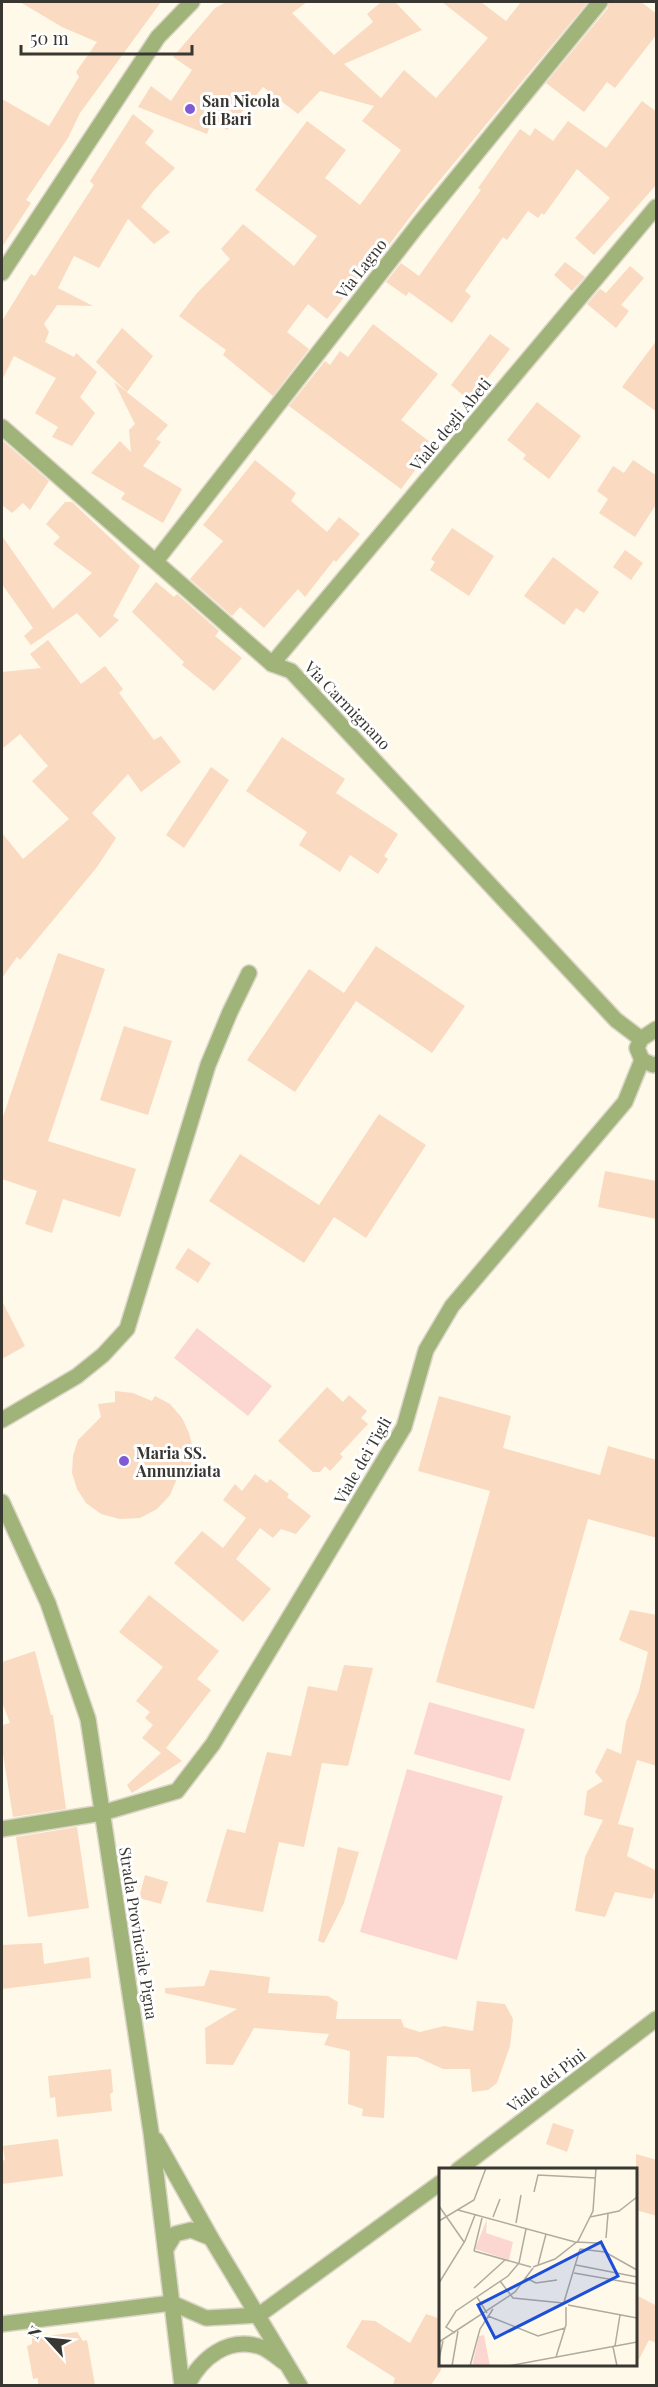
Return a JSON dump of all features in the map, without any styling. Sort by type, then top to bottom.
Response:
[{"type":"street","points":[[2,273],[158,37],[192,2]]},
{"type":"street","name":"Via Lagno","points":[[156,561],[418,225],[600,2]]},
{"type":"street","name":"Viale degli Abeti","points":[[272,664],[657,207]]},
{"type":"street","name":"Via Carmignano","points":[[2,427],[272,664],[291,671],[616,1020],[641,1039]]},
{"type":"street","points":[[2,1420],[77,1376],[103,1355],[127,1329],[208,1065],[249,973]]},
{"type":"street","points":[[649,1062],[637,1048],[641,1039],[657,1029]]},
{"type":"street","name":"Viale dei Tigli","points":[[2,1829],[102,1813],[177,1791],[213,1744],[404,1427],[426,1350],[452,1306],[625,1102],[649,1062]]},
{"type":"street","name":"Strada Provinciale Pigna","points":[[2,1502],[48,1602],[88,1719],[151,2132],[184,2385]]},
{"type":"street","name":"Viale dei Pini","points":[[459,2168],[657,2019]]},
{"type":"street","points":[[151,2132],[211,2238],[300,2385]]},
{"type":"street","points":[[2,2324],[172,2303],[206,2318],[259,2315],[439,2183]]},
{"type":"street","points":[[166,2249],[175,2234],[191,2230],[211,2238]]},
{"type":"street","points":[[184,2385],[195,2370],[213,2353],[233,2344],[261,2347],[287,2364]]},
{"type":"shaded area","points":[[197,1328],[272,1386],[248,1416],[174,1358]]},
{"type":"shaded area","points":[[429,1702],[525,1729],[510,1781],[414,1754]]},
{"type":"shaded area","points":[[407,1769],[503,1796],[457,1960],[360,1932]]},
{"type":"building","points":[[20,2],[161,2],[80,113],[68,138],[26,200],[31,203],[2,247],[2,99],[49,126],[79,77],[76,72],[97,42],[62,27]]},
{"type":"building","points":[[226,2],[307,2],[292,13],[334,55],[373,22],[367,14],[381,2],[395,2],[422,30],[344,64],[381,98],[404,70],[436,98],[488,38],[442,2],[481,2],[506,21],[521,2],[588,2],[420,204],[367,274],[364,272],[327,319],[308,304],[287,332],[309,349],[273,396],[223,355],[226,350],[179,316],[197,293],[230,259],[221,249],[243,224],[294,266],[317,236],[255,190],[307,121],[346,150],[325,178],[360,205],[401,150],[362,121],[374,106],[320,91],[298,114],[263,87],[227,130],[211,119],[206,126],[209,128],[207,134],[138,107],[151,86],[171,101],[192,70],[173,57],[215,8]]},
{"type":"building","points":[[609,2],[641,2],[657,14],[657,34],[615,88],[607,82],[584,112],[546,83],[608,8]]},
{"type":"building","points":[[642,101],[657,112],[657,184],[594,255],[575,238],[610,198],[577,169],[544,215],[542,213],[538,218],[528,211],[507,240],[503,237],[465,291],[471,296],[452,323],[409,292],[406,296],[386,282],[401,263],[419,276],[481,190],[478,188],[520,129],[530,136],[535,128],[553,141],[568,121],[606,148]]},
{"type":"building","points":[[133,114],[154,131],[145,143],[175,168],[141,207],[170,232],[154,244],[128,219],[99,268],[74,256],[58,288],[93,306],[57,305],[44,324],[49,332],[45,342],[74,357],[76,353],[97,372],[80,397],[95,413],[72,446],[52,437],[58,427],[35,413],[56,378],[14,356],[2,380],[2,321],[31,274],[35,276],[94,185],[90,181]]},
{"type":"building","points":[[565,262],[585,277],[572,291],[554,275]]},
{"type":"building","points":[[630,266],[644,278],[621,305],[629,311],[616,328],[587,304],[600,289],[606,293]]},
{"type":"building","points":[[373,324],[438,374],[401,420],[434,445],[401,489],[289,406],[325,361],[330,365],[340,351],[348,357]]},
{"type":"building","points":[[122,328],[153,356],[127,392],[96,362]]},
{"type":"building","points":[[490,334],[510,349],[470,401],[451,385]]},
{"type":"building","points":[[657,340],[657,412],[622,387]]},
{"type":"building","points":[[114,382],[168,425],[156,439],[161,442],[143,466],[182,489],[163,523],[121,499],[125,493],[91,473],[120,441],[131,452],[129,430],[135,424]]},
{"type":"building","points":[[537,402],[581,436],[549,479],[523,459],[526,455],[507,440]]},
{"type":"building","points":[[2,440],[49,481],[30,510],[23,503],[12,513],[2,505]]},
{"type":"building","points":[[255,460],[296,493],[291,501],[327,532],[339,517],[360,534],[336,562],[334,560],[305,597],[298,589],[264,628],[240,607],[232,616],[190,579],[223,541],[203,525]]},
{"type":"building","points":[[633,460],[657,476],[657,503],[635,537],[599,513],[608,499],[597,491],[613,466],[624,473]]},
{"type":"building","points":[[65,502],[72,502],[140,566],[113,616],[119,620],[100,638],[77,613],[31,645],[24,636],[33,628],[2,584],[2,536],[53,609],[92,573],[53,544],[60,537],[46,524]]},
{"type":"building","points":[[452,528],[494,556],[469,596],[430,570],[435,562],[431,559]]},
{"type":"building","points":[[625,550],[643,563],[631,580],[613,567]]},
{"type":"building","points":[[553,557],[599,592],[584,613],[576,608],[564,625],[524,596]]},
{"type":"building","points":[[156,582],[174,597],[177,594],[219,631],[215,636],[242,658],[214,691],[182,665],[184,662],[132,612]]},
{"type":"building","points":[[48,640],[81,684],[105,666],[123,689],[119,693],[154,740],[161,736],[181,762],[141,792],[128,774],[92,813],[116,838],[97,867],[20,960],[17,957],[2,978],[2,833],[23,859],[69,819],[32,781],[48,766],[20,734],[2,749],[2,672],[41,668],[30,654]]},
{"type":"building","points":[[282,737],[345,779],[336,793],[398,834],[384,856],[388,859],[378,874],[350,855],[340,872],[299,845],[307,832],[246,791]]},
{"type":"building","points":[[211,767],[229,780],[184,848],[166,835]]},
{"type":"building","points":[[376,946],[465,1006],[432,1053],[356,1001],[295,1092],[247,1060],[309,969],[344,993]]},
{"type":"building","points":[[58,953],[105,969],[48,1141],[136,1169],[120,1217],[63,1199],[52,1233],[25,1224],[37,1191],[2,1179],[2,1120]]},
{"type":"building","points":[[124,1026],[172,1041],[148,1115],[100,1100]]},
{"type":"building","points":[[379,1114],[426,1145],[366,1238],[334,1217],[304,1263],[209,1201],[240,1154],[319,1205]]},
{"type":"building","points":[[605,1171],[657,1181],[657,1219],[598,1207]]},
{"type":"building","points":[[188,1248],[211,1263],[198,1283],[175,1268]]},
{"type":"building","points":[[2,1301],[25,1346],[2,1359]]},
{"type":"building","points":[[327,1387],[343,1402],[349,1395],[367,1411],[361,1418],[368,1424],[340,1454],[343,1457],[330,1471],[325,1466],[320,1472],[313,1472],[278,1441]]},
{"type":"building","points":[[115,1391],[133,1393],[152,1401],[155,1396],[170,1404],[182,1418],[193,1449],[186,1479],[178,1476],[170,1495],[157,1509],[140,1518],[120,1519],[101,1514],[86,1503],[77,1489],[72,1473],[73,1456],[78,1440],[101,1417],[98,1404],[115,1402]]},
{"type":"building","points":[[439,1396],[511,1416],[503,1448],[600,1475],[608,1446],[657,1460],[657,1538],[588,1519],[534,1709],[436,1682],[490,1491],[418,1471]]},
{"type":"building","points":[[255,1474],[267,1483],[270,1479],[289,1494],[287,1497],[311,1516],[296,1534],[281,1529],[273,1538],[260,1528],[236,1559],[271,1589],[243,1622],[174,1563],[202,1531],[223,1548],[246,1518],[223,1500],[235,1484],[242,1491]]},
{"type":"building","points":[[149,1595],[219,1651],[197,1679],[211,1690],[166,1748],[182,1761],[132,1793],[127,1785],[161,1753],[142,1738],[153,1725],[145,1718],[150,1712],[136,1701],[163,1667],[119,1632]]},
{"type":"building","points":[[630,1610],[657,1615],[657,1766],[637,1760],[618,1824],[634,1828],[627,1856],[657,1871],[657,1885],[652,1899],[615,1892],[605,1917],[575,1911],[585,1857],[603,1820],[584,1815],[587,1791],[603,1781],[595,1772],[607,1748],[621,1754],[626,1722],[639,1691],[648,1652],[619,1640]]},
{"type":"building","points":[[35,1651],[51,1715],[53,1715],[66,1809],[13,1817],[2,1748],[2,1725],[10,1723],[2,1702],[2,1662]]},
{"type":"building","points":[[344,1665],[373,1668],[348,1766],[322,1763],[304,1847],[279,1842],[263,1912],[206,1902],[227,1829],[245,1833],[267,1752],[291,1756],[308,1686],[337,1691]]},
{"type":"building","points":[[77,1827],[89,1908],[28,1917],[16,1837]]},
{"type":"building","points":[[338,1847],[359,1852],[344,1903],[324,1943],[318,1941]]},
{"type":"building","points":[[145,1875],[168,1882],[161,1904],[139,1898]]},
{"type":"building","points":[[42,1943],[44,1964],[89,1957],[91,1978],[2,1989],[2,1945]]},
{"type":"building","points":[[210,1970],[270,1977],[268,1993],[328,1996],[338,2002],[336,2019],[401,2019],[404,2027],[420,2032],[444,2026],[473,2031],[477,2001],[505,2004],[513,2019],[510,2046],[497,2083],[488,2090],[472,2092],[470,2069],[443,2069],[417,2057],[387,2056],[384,2118],[362,2116],[363,2109],[348,2104],[350,2051],[324,2045],[329,2034],[254,2028],[233,2065],[206,2064],[205,2028],[237,2009],[165,1993],[165,1988],[204,1986]]},
{"type":"building","points":[[111,2069],[112,2111],[57,2117],[55,2097],[50,2098],[48,2076]]},
{"type":"building","points":[[553,2123],[574,2130],[567,2152],[546,2144]]},
{"type":"building","points":[[58,2139],[63,2176],[2,2184],[2,2161],[5,2160],[3,2146]]},
{"type":"building","points":[[636,2154],[657,2160],[657,2216],[637,2210]]},
{"type":"building","points":[[637,2296],[657,2306],[657,2343],[649,2340],[637,2363]]},
{"type":"building","points":[[426,2314],[439,2318],[439,2366],[441,2370],[431,2385],[393,2385],[395,2378],[346,2347],[362,2320],[375,2321],[410,2343]]},
{"type":"building","points":[[77,2332],[83,2341],[87,2340],[95,2385],[38,2385],[38,2378],[33,2379],[27,2346],[32,2344],[32,2338]]},
{"type":"place","name":"San Nicola di Bari","points":[[190,109]]},
{"type":"place","name":"Maria SS. Annunziata","points":[[124,1461]]}]
